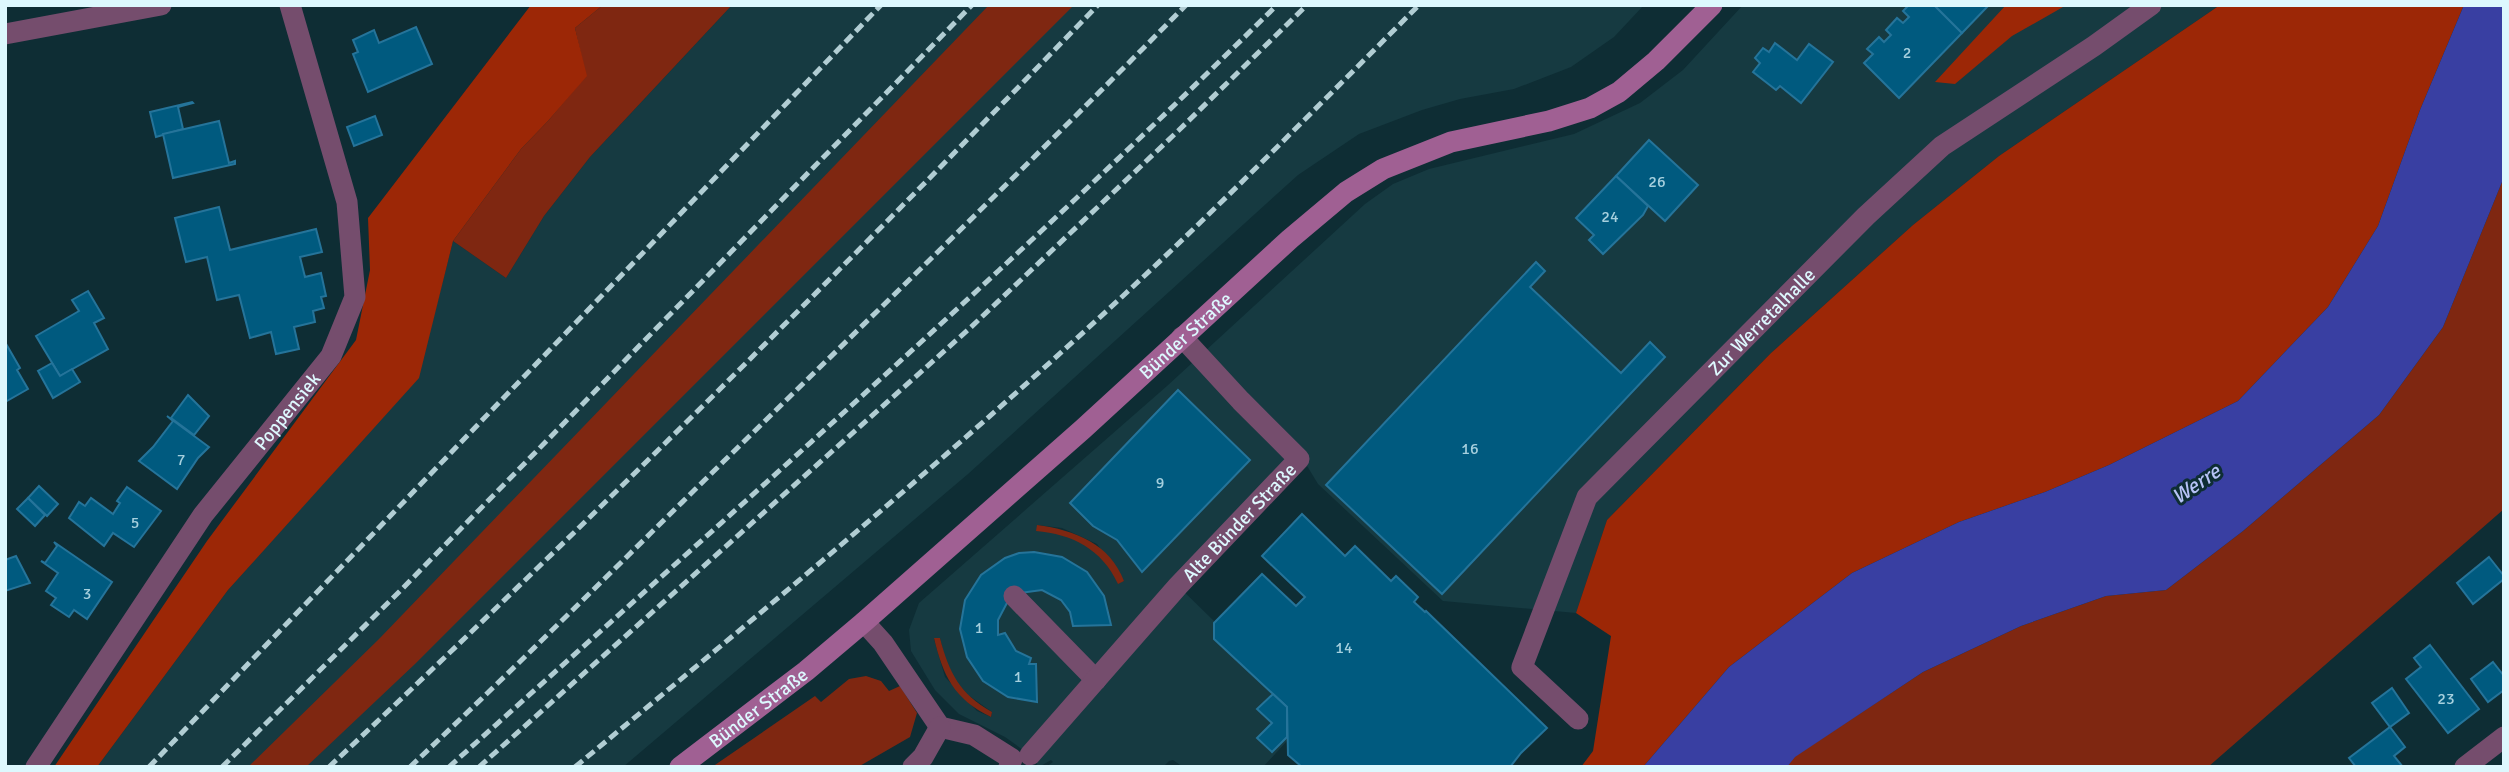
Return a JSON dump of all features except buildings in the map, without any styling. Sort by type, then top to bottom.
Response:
[{"type":"main road","name":"Bünder Straße","points":[[680,767],[806,671],[864,622],[1290,239],[1346,192],[1383,169],[1451,142],[1549,121],[1590,108],[1619,92],[1656,61],[1712,5]]},
{"type":"street","points":[[5,34],[161,5]]},
{"type":"street","name":"Poppensiek","points":[[36,767],[203,515],[331,356],[355,297],[347,202],[290,5]]},
{"type":"street","name":"Zur Werretalhalle","points":[[1578,719],[1522,667],[1587,498],[1866,216],[1942,146],[2094,46],[2151,5]]},
{"type":"street","name":"Alte Bünder Straße","points":[[1096,680],[1178,586],[1299,459],[1182,337]]},
{"type":"street","points":[[864,622],[883,643],[940,727],[974,735],[1017,760],[1096,680],[1014,596]]},
{"type":"street","points":[[913,767],[923,757],[940,727]]},
{"type":"street","points":[[2465,767],[2504,737]]},
{"type":"shaded area","points":[[531,5],[603,5],[575,28],[587,76],[521,149],[453,241],[419,378],[228,590],[97,767],[54,767],[207,541],[356,340],[370,270],[368,218]]},
{"type":"shaded area","points":[[603,5],[732,5],[590,157],[544,216],[506,278],[453,241],[521,149],[586,76],[575,28]]},
{"type":"shaded area","points":[[732,5],[1644,5],[1614,37],[1571,67],[1514,89],[1460,99],[1422,110],[1359,134],[1298,175],[968,474],[623,767],[97,767],[228,590],[418,378],[453,241],[506,278],[544,216],[590,157]]},
{"type":"shaded area","points":[[989,5],[1074,5],[415,664],[306,767],[248,767],[379,639]]},
{"type":"shaded area","points":[[1743,5],[2220,5],[1999,156],[1913,225],[1771,353],[1607,520],[1576,613],[1443,601],[1318,484],[1298,451],[1172,580],[1215,622],[1231,655],[1273,694],[1257,709],[1272,723],[1258,738],[1272,752],[1287,737],[1287,741],[1263,767],[1183,767],[1173,760],[1163,767],[1046,767],[1053,762],[1051,760],[1039,767],[1030,755],[1005,737],[959,714],[935,690],[911,651],[909,630],[919,603],[1167,386],[1365,204],[1393,184],[1429,169],[1574,134],[1640,103],[1683,70]],"holes":[[[1037,525],[1062,528],[1097,544],[1124,581],[1118,583],[1111,569],[1097,553],[1078,540]],[[1034,552],[1062,557],[1087,572],[1104,596],[1111,625],[1073,626],[1070,612],[1061,600],[1042,590],[1020,593],[1008,601],[998,620],[999,634],[1005,633],[1016,651],[1030,658],[1029,664],[1036,665],[1037,702],[1008,697],[983,681],[967,657],[960,629],[965,600],[981,575],[1005,558]],[[940,638],[954,679],[968,695],[992,712],[991,717],[977,711],[945,677],[934,639]]]},
{"type":"shaded area","points":[[2006,5],[2072,5],[2063,7],[2012,36],[1955,84],[1935,82]]},
{"type":"shaded area","points":[[2220,5],[2464,5],[2420,110],[2378,226],[2328,307],[2238,401],[2109,465],[2045,492],[1959,522],[1852,573],[1729,667],[1643,767],[1581,767],[1593,751],[1611,636],[1576,613],[1607,520],[1771,353],[1913,225],[1999,156]]},
{"type":"shaded area","points":[[2504,177],[2504,509],[2208,767],[1787,767],[1794,757],[1923,672],[2021,626],[2106,596],[2166,590],[2243,531],[2379,415],[2443,327]]},
{"type":"shaded area","points":[[1037,525],[1065,531],[1090,541],[1110,557],[1124,581],[1118,584],[1104,561],[1095,553],[1074,540],[1036,531]]},
{"type":"shaded area","points":[[934,638],[940,638],[947,662],[957,681],[972,698],[992,712],[991,717],[968,702],[952,685]]},
{"type":"shaded area","points":[[866,676],[881,681],[889,691],[900,686],[917,713],[910,737],[858,767],[712,767],[815,696],[821,702],[849,679]]},
{"type":"water","name":"Werre","points":[[2464,5],[2504,5],[2504,177],[2443,327],[2379,415],[2243,531],[2166,590],[2106,596],[2021,626],[1923,672],[1795,757],[1787,767],[1643,767],[1729,667],[1852,573],[1959,522],[2045,492],[2109,465],[2238,401],[2328,307],[2378,226],[2420,110]]},
{"type":"railway","points":[[149,767],[881,5]]},
{"type":"railway","points":[[222,767],[402,589],[972,5]]},
{"type":"railway","points":[[329,767],[525,580],[718,390],[1098,5]]},
{"type":"railway","points":[[410,767],[979,212],[1186,5]]},
{"type":"railway","points":[[449,767],[971,296],[1277,5]]},
{"type":"railway","points":[[479,767],[969,329],[1307,5]]},
{"type":"railway","points":[[575,767],[853,534],[1058,355],[1200,223],[1419,5]]}]
